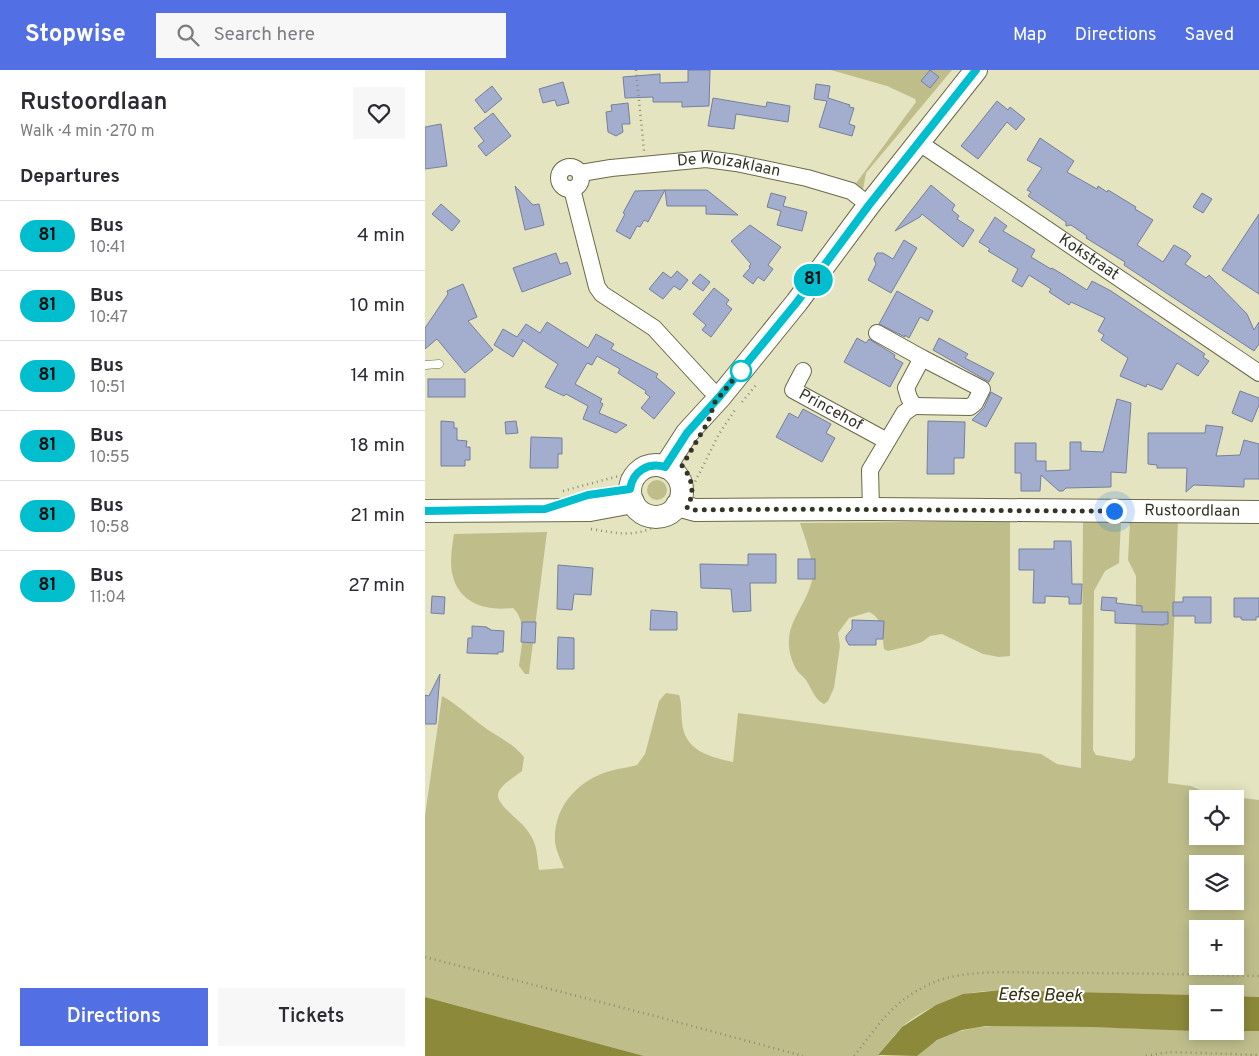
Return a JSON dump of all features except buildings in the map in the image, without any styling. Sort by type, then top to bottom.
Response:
[{"type":"street","points":[[628,496],[641,512],[653,516],[665,515],[682,506],[681,489],[673,466],[687,433],[718,399],[797,302],[869,205],[976,70]]},
{"type":"street","name":"Kokstraat","points":[[918,142],[1259,373]]},
{"type":"street","name":"De Wolzaklaan","points":[[718,399],[655,328],[607,298],[597,287],[572,189],[564,188],[560,184],[559,174],[562,170],[571,166],[581,173],[644,164],[707,159],[807,178],[851,191],[869,205]]},
{"type":"street","points":[[871,509],[870,470],[904,413],[914,406],[970,407],[975,403],[982,389],[877,333]]},
{"type":"street","points":[[914,406],[906,388],[922,358]]},
{"type":"street","name":"Princehof","points":[[803,371],[793,390],[887,441]]},
{"type":"street","points":[[628,496],[634,478],[642,469],[653,466],[673,466]]},
{"type":"street","points":[[425,511],[590,510],[628,496]]},
{"type":"street","name":"Rustoordlaan","points":[[682,506],[695,510],[871,509],[1259,512]]},
{"type":"lane","points":[[425,365],[439,364]]},
{"type":"path","points":[[636,70],[644,164]]},
{"type":"path","points":[[656,456],[673,466],[687,472],[693,486],[691,498],[682,506],[681,517],[658,525],[641,521],[630,513],[626,474],[639,461],[647,457],[656,456]]},
{"type":"path","points":[[425,957],[642,1012],[803,1056]]},
{"type":"path","points":[[854,1056],[874,1028],[890,1010],[907,997],[930,984],[947,978],[971,974],[1041,973],[1259,976]]},
{"type":"path","points":[[1146,1056],[1169,1052],[1259,1055]]},
{"type":"shaded area","points":[[831,70],[952,70],[866,173],[863,189],[854,186],[916,102],[915,99],[887,86]]},
{"type":"shaded area","points":[[657,480],[664,483],[667,490],[664,497],[657,500],[650,497],[647,490],[650,483]]},
{"type":"shaded area","points":[[1010,521],[1010,656],[999,657],[983,654],[942,634],[930,636],[922,642],[888,651],[884,649],[880,623],[869,612],[849,618],[838,633],[840,646],[834,688],[828,701],[824,704],[813,694],[806,680],[796,669],[790,654],[789,641],[794,620],[810,588],[813,575],[810,556],[800,523]]},
{"type":"shaded area","points":[[1083,521],[1121,521],[1119,563],[1105,571],[1094,591],[1093,750],[1096,755],[1131,761],[1135,757],[1136,576],[1128,560],[1130,521],[1178,521],[1168,783],[1191,786],[1200,790],[1189,790],[1189,845],[1244,845],[1244,798],[1259,800],[1259,997],[1244,996],[1244,985],[1189,985],[1189,995],[983,991],[950,999],[914,1018],[895,1034],[878,1055],[881,1056],[644,1056],[425,997],[425,816],[442,696],[509,743],[524,757],[522,771],[501,788],[498,798],[531,836],[537,851],[539,870],[564,868],[555,842],[555,829],[563,807],[578,788],[598,775],[637,765],[645,754],[659,701],[666,693],[679,695],[684,732],[693,746],[707,755],[733,762],[738,713],[1041,754],[1057,764],[1081,768]]},
{"type":"shaded area","points":[[547,532],[529,674],[525,674],[519,666],[522,628],[518,614],[513,608],[485,607],[469,600],[462,594],[453,577],[451,566],[453,539],[454,534]]},
{"type":"shaded area","points":[[989,1026],[1189,1029],[1189,1040],[1244,1040],[1244,1031],[1259,1031],[1259,1056],[917,1056],[939,1039],[951,1034]]},
{"type":"water","name":"Eefse Beek","points":[[1001,990],[1189,995],[1189,1031],[986,1026],[962,1030],[937,1040],[917,1056],[878,1055],[902,1027],[936,1005],[963,994]]},
{"type":"water","points":[[1244,996],[1259,997],[1259,1031],[1244,1031]]},
{"type":"water","points":[[425,997],[644,1056],[425,1056]]},
{"type":"bus line","name":"81","points":[[425,511],[545,509],[588,495],[630,489],[636,474],[642,469],[653,466],[665,467],[687,433],[715,402],[797,302],[869,205],[976,70]]},
{"type":"route","points":[[741,371],[742,369],[715,402],[708,422],[682,466],[693,486],[687,508],[695,510],[1114,511]]}]
